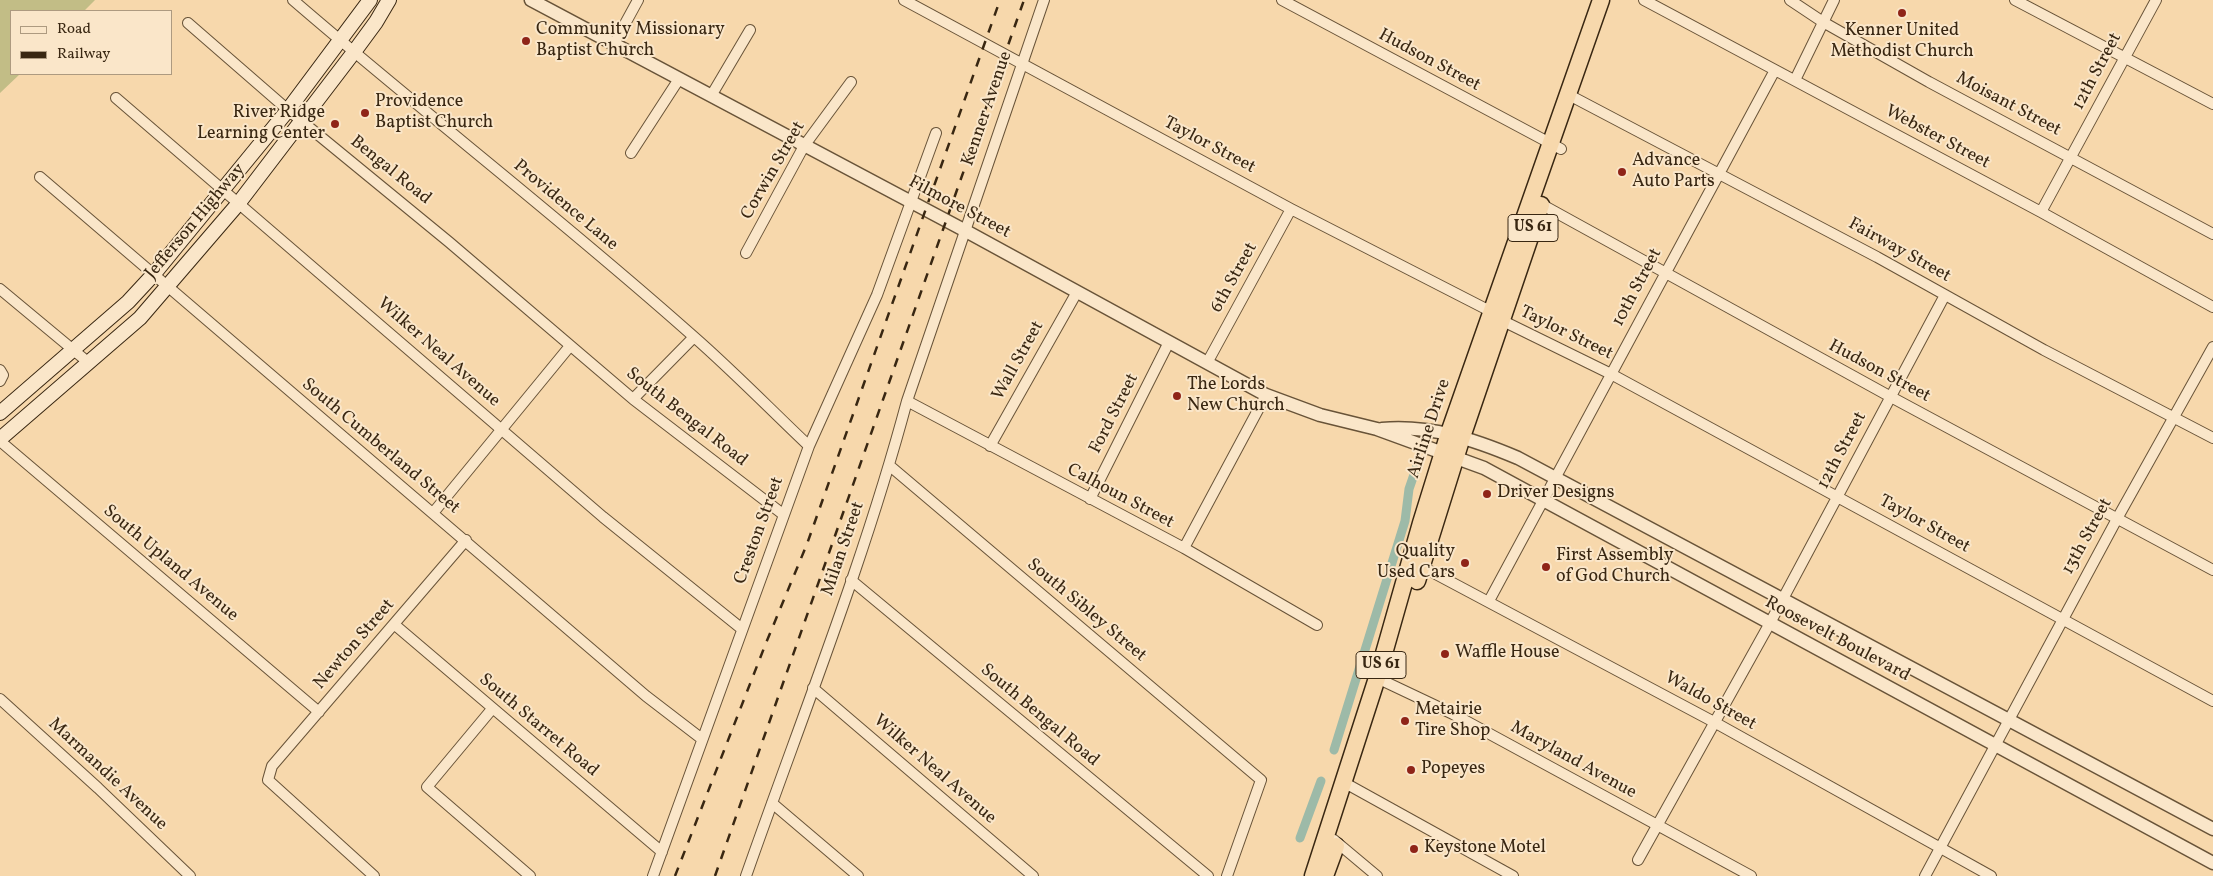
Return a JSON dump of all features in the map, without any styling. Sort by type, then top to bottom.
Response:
[{"type":"highway","name":"Airline Drive","points":[[1325,876],[1332,839],[1382,680],[1455,435],[1573,97],[1601,0]]},
{"type":"highway","name":"Airline Drive","points":[[1573,97],[1612,0]]},
{"type":"highway","name":"Airline Drive","points":[[1313,876],[1332,839]]},
{"type":"main road","name":"Jefferson Highway","points":[[0,414],[128,302],[153,275],[288,110],[370,0]]},
{"type":"main road","name":"Jefferson Highway","points":[[0,440],[140,318],[238,204],[354,52],[389,0]]},
{"type":"street","name":"Providence Lane","points":[[293,0],[340,41],[540,205],[694,337],[808,446]]},
{"type":"street","name":"Filmore Street","points":[[531,0],[964,230],[1266,395],[1320,416],[1377,429],[1449,455]]},
{"type":"street","points":[[614,44],[638,0]]},
{"type":"street","name":"Taylor Street","points":[[904,0],[1291,209],[1611,374],[1837,495],[2213,701]]},
{"type":"street","name":"Kenner Avenue","points":[[964,230],[1044,0]]},
{"type":"street","name":"Hudson Street","points":[[1282,0],[1556,147]]},
{"type":"street","name":"Webster Street","points":[[1644,0],[2213,306]]},
{"type":"street","name":"Moisant Street","points":[[1790,0],[1822,22],[2213,234]]},
{"type":"street","points":[[1794,80],[1834,0]]},
{"type":"street","points":[[2015,0],[2213,104]]},
{"type":"street","name":"12th Street","points":[[2041,212],[2156,0]]},
{"type":"street","name":"Bengal Road","points":[[188,23],[288,110],[449,242],[570,346]]},
{"type":"street","points":[[711,96],[750,30]]},
{"type":"street","name":"10th Street","points":[[1489,602],[1775,70]]},
{"type":"street","points":[[630,153],[679,79]]},
{"type":"street","name":"Corwin Street","points":[[746,253],[804,146],[851,82]]},
{"type":"street","name":"Fairway Street","points":[[1573,97],[1719,173],[2213,438]]},
{"type":"street","name":"Wilker Neal Avenue","points":[[116,98],[604,517],[742,629]]},
{"type":"street","name":"Creston Street","points":[[654,876],[808,446],[877,296],[936,133]]},
{"type":"street","name":"South Cumberland Street","points":[[40,178],[466,540],[646,696],[702,739]]},
{"type":"street","name":"Hudson Street","points":[[1536,202],[1890,397],[2118,517],[2213,570]]},
{"type":"street","name":"6th Street","points":[[1206,363],[1291,209]]},
{"type":"street","name":"Milan Street","points":[[746,876],[890,466],[907,401],[964,230]]},
{"type":"street","points":[[0,289],[89,363]]},
{"type":"street","name":"Wall Street","points":[[990,446],[1077,292]]},
{"type":"street","name":"12th Street","points":[[1638,860],[1770,623],[1945,295]]},
{"type":"street","points":[[633,399],[694,337]]},
{"type":"street","name":"Ford Street","points":[[1090,500],[1169,342]]},
{"type":"street","points":[[433,513],[570,346]]},
{"type":"street","name":"South Bengal Road","points":[[570,346],[633,399],[784,514]]},
{"type":"street","name":"13th Street","points":[[1925,876],[2063,618],[2213,347]]},
{"type":"street","points":[[0,370],[3,375],[0,381]]},
{"type":"street","points":[[1184,548],[1266,395]]},
{"type":"street","name":"Calhoun Street","points":[[907,401],[1090,500],[1184,548],[1317,625]]},
{"type":"street","name":"Filmore Street","points":[[1377,429],[1416,428],[1455,435]]},
{"type":"street","name":"Roosevelt Boulevard","points":[[1455,435],[1518,458],[1556,477],[2008,721],[2213,829]]},
{"type":"street","name":"South Upland Avenue","points":[[0,440],[319,712]]},
{"type":"street","name":"Roosevelt Boulevard","points":[[1449,455],[1484,468],[2213,863]]},
{"type":"street","name":"South Sibley Street","points":[[890,466],[1261,780],[1227,876]]},
{"type":"street","name":"Newton Street","points":[[374,876],[268,780],[272,766],[466,540]]},
{"type":"street","name":"Waldo Street","points":[[1416,564],[1714,722],[1991,876]]},
{"type":"street","name":"South Bengal Road","points":[[851,580],[1208,876]]},
{"type":"street","name":"South Starret Road","points":[[395,625],[662,852]]},
{"type":"street","name":"Maryland Avenue","points":[[1382,680],[1453,714],[1751,876]]},
{"type":"street","name":"Wilker Neal Avenue","points":[[813,688],[1033,876]]},
{"type":"street","name":"Marmandie Avenue","points":[[0,699],[98,788],[190,876]]},
{"type":"street","points":[[492,709],[426,787],[530,876]]},
{"type":"street","points":[[1350,785],[1513,876]]},
{"type":"street","points":[[772,803],[858,876]]},
{"type":"street","points":[[1332,839],[1377,876]]},
{"type":"shaded area","points":[[0,0],[95,0],[85,10],[10,10],[10,75],[19,75],[0,93]]},
{"type":"waterway","points":[[1334,750],[1405,521],[1409,489],[1419,460]]},
{"type":"waterway","points":[[1300,838],[1321,781]]},
{"type":"railway","points":[[675,876],[766,643],[807,544],[1000,0]]},
{"type":"railway","points":[[715,876],[1024,0]]},
{"type":"place","name":"Kenner United Methodist Church","points":[[1902,13]]},
{"type":"place","name":"Community Missionary Baptist Church","points":[[526,41]]},
{"type":"place","name":"Providence Baptist Church","points":[[365,113]]},
{"type":"place","name":"River Ridge Learning Center","points":[[335,124]]},
{"type":"place","name":"Advance Auto Parts","points":[[1622,172]]},
{"type":"place","name":"The Lords New Church","points":[[1177,396]]},
{"type":"place","name":"Driver Designs","points":[[1487,494]]},
{"type":"place","name":"Quality Used Cars","points":[[1465,563]]},
{"type":"place","name":"First Assembly of God Church","points":[[1546,567]]},
{"type":"place","name":"Waffle House","points":[[1445,654]]},
{"type":"place","name":"Metairie Tire Shop","points":[[1405,721]]},
{"type":"place","name":"Popeyes","points":[[1411,770]]},
{"type":"place","name":"Keystone Motel","points":[[1414,849]]}]
